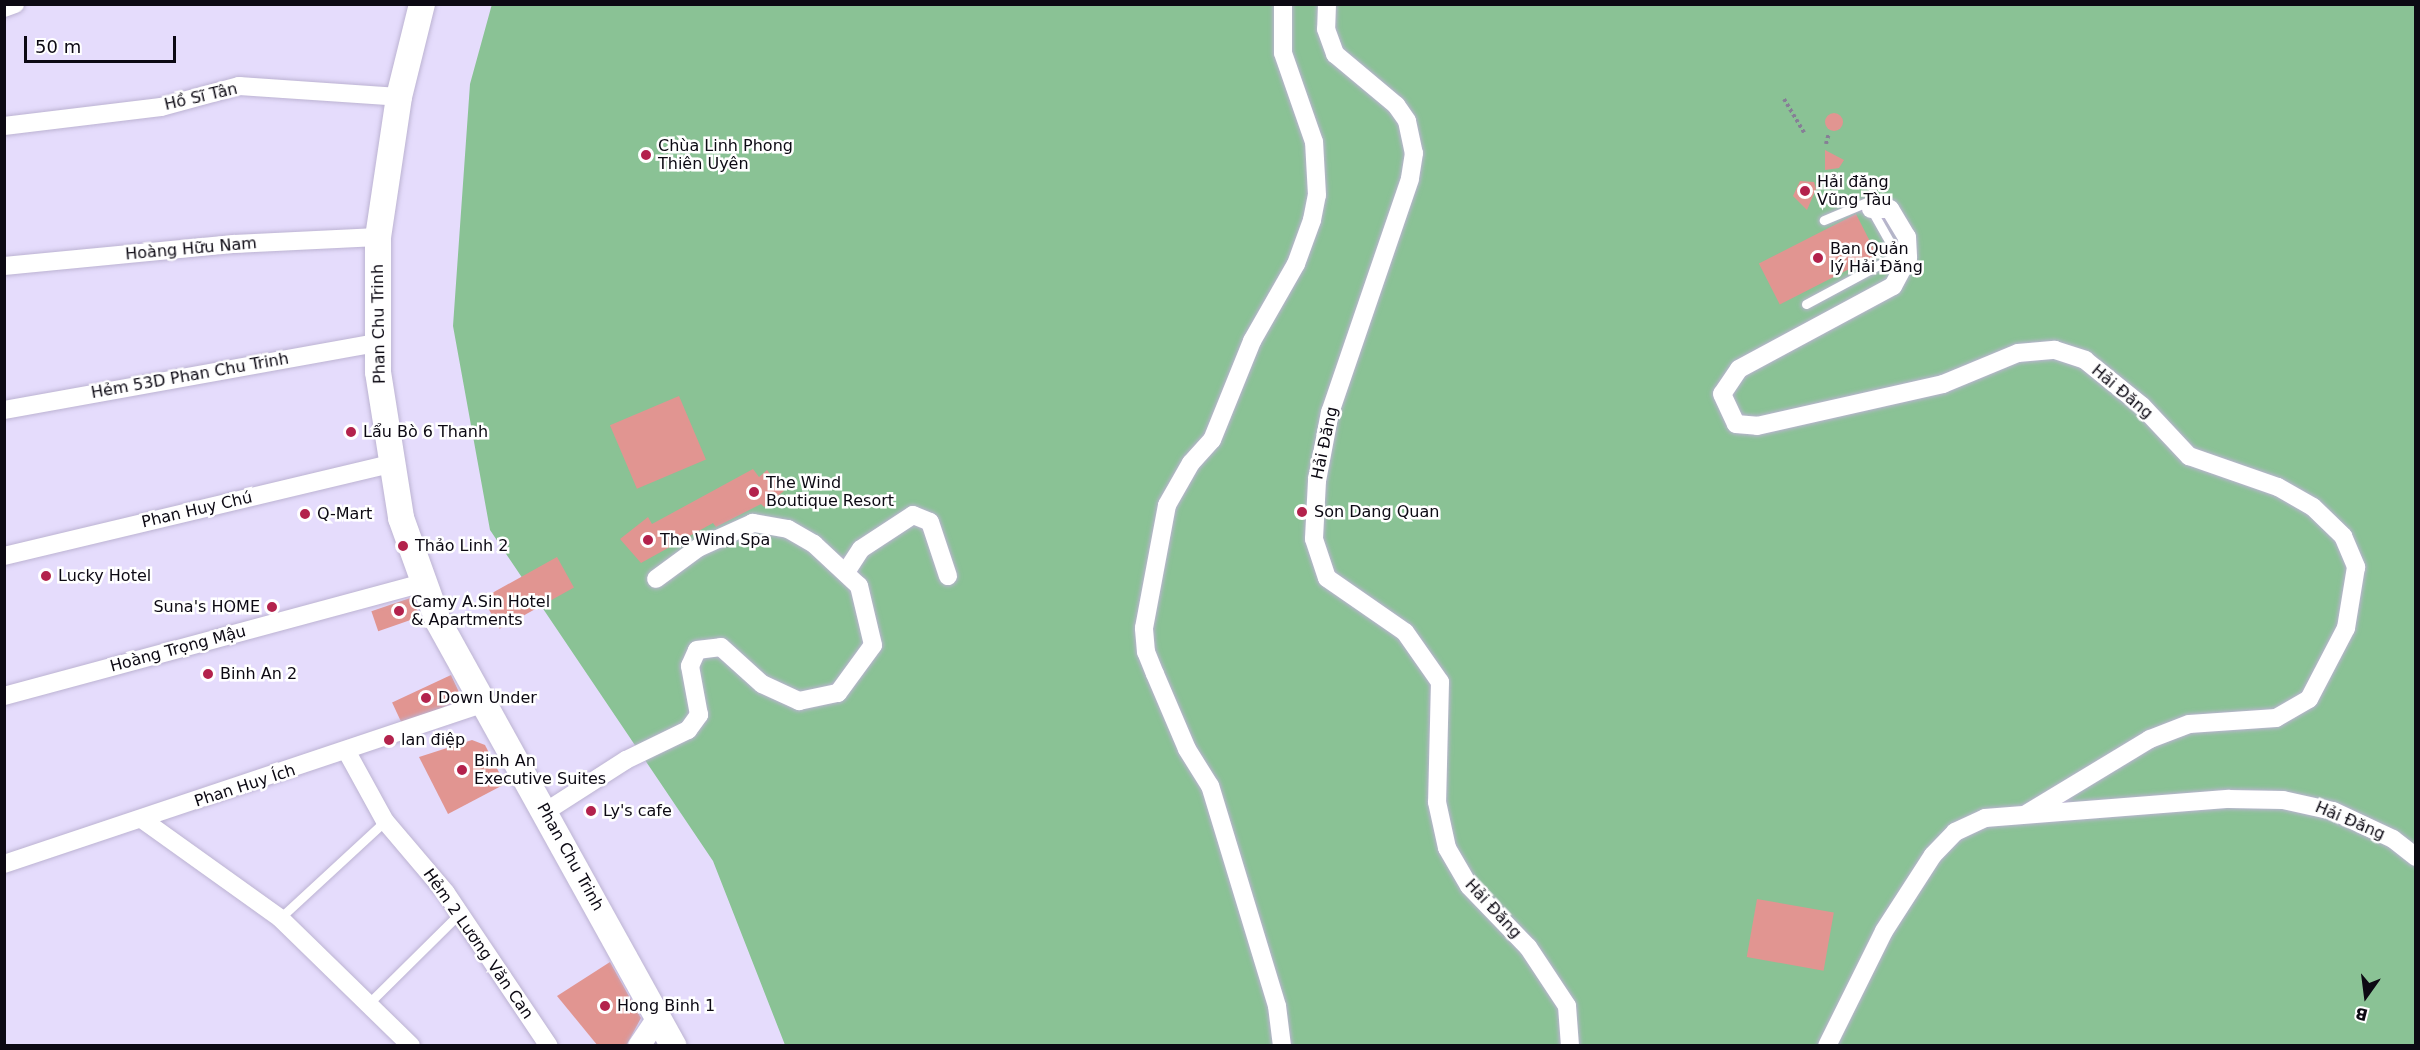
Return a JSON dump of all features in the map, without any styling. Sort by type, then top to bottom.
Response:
[{"type":"main road","name":"Phan Chu Trinh","points":[[422,4],[399,97],[378,237],[375,343],[390,464],[422,583],[484,703],[674,1046]]},
{"type":"street","points":[[1282,1046],[1277,1006],[1210,786],[1188,749],[1155,674],[1146,652],[1144,628],[1167,505],[1191,463],[1212,440],[1252,341],[1296,264],[1312,220],[1317,195],[1314,142],[1282,53],[1283,4]]},
{"type":"street","name":"Hải Đăng","points":[[1327,4],[1326,28],[1335,54],[1396,105],[1407,121],[1414,153],[1410,179],[1330,412],[1317,481],[1314,539],[1327,578],[1405,632],[1440,682],[1437,802],[1447,848],[1469,886],[1528,946],[1567,1006],[1570,1046]]},
{"type":"street","name":"Hồ Sĩ Tân","points":[[4,126],[161,107],[239,86],[399,97]]},
{"type":"street","name":"Hải Đăng","points":[[1871,209],[1890,209],[1907,237],[1908,258],[1893,286],[1740,369],[1722,394],[1736,424],[1758,426],[1943,384],[2018,353],[2055,350],[2085,360],[2142,406],[2189,456],[2278,488],[2313,507],[2343,536],[2356,567],[2346,628],[2308,699],[2277,718],[2189,724],[2150,739],[2028,813]]},
{"type":"street","name":"Hoàng Hữu Nam","points":[[4,266],[234,244],[378,237]]},
{"type":"street","name":"Hẻm 53D Phan Chu Trinh","points":[[4,410],[375,343]]},
{"type":"street","name":"Phan Huy Chú","points":[[4,556],[390,464]]},
{"type":"street","points":[[846,572],[861,549],[913,515],[930,522],[948,576]]},
{"type":"street","points":[[545,812],[626,760],[688,730],[699,716],[690,666],[697,650],[721,647],[762,684],[799,701],[838,693],[873,645],[859,586],[846,572],[788,529],[753,523],[698,548],[656,579]]},
{"type":"street","name":"Hoàng Trọng Mậu","points":[[4,696],[422,583]]},
{"type":"street","name":"Phan Huy Ích","points":[[4,864],[347,752],[484,703]]},
{"type":"street","name":"Hẻm 2 Lương Văn Can","points":[[347,752],[385,821],[460,913],[549,1046]]},
{"type":"street","name":"Hải Đăng","points":[[1827,1046],[1884,931],[1933,855],[1955,832],[1985,818],[2028,813],[2283,800],[2333,811],[2393,839],[2415,856]]},
{"type":"street","points":[[143,820],[280,918],[411,1046]]},
{"type":"street","points":[[639,1046],[659,1016]]},
{"type":"lane","points":[[1806,304],[1897,255],[1867,202],[1824,220]]},
{"type":"lane","points":[[280,918],[385,821]]},
{"type":"lane","points":[[368,1004],[460,913]]},
{"type":"path","points":[[1784,99],[1804,132]]},
{"type":"path","points":[[1826,144],[1829,133]]},
{"type":"green space","points":[[492,4],[2415,5],[2415,1045],[785,1045],[713,861],[490,530],[453,326],[470,84]]},
{"type":"building","points":[[1834,113],[1842,118],[1843,122],[1838,130],[1834,131],[1826,126],[1825,122],[1830,114]]},
{"type":"building","points":[[1825,150],[1844,160],[1839,168],[1825,170]]},
{"type":"building","name":"Hải đăng Vũng Tàu","points":[[1800,181],[1814,182],[1816,189],[1807,210],[1793,196]]},
{"type":"building","name":"Ban Quản lý Hải Đăng","points":[[1856,214],[1877,255],[1780,304],[1759,263]]},
{"type":"building","points":[[679,396],[706,460],[637,489],[610,425]]},
{"type":"building","points":[[753,469],[759,477],[767,470],[784,491],[764,507],[761,504],[716,527],[713,523],[641,563],[620,539],[648,517],[652,524]]},
{"type":"building","points":[[557,557],[574,588],[500,629],[483,598]]},
{"type":"building","name":"Camy A.Sin Hotel & Apartments","points":[[413,597],[420,617],[378,631],[371,611]]},
{"type":"building","name":"Down Under","points":[[451,675],[462,699],[403,726],[392,702]]},
{"type":"building","name":"Binh An Executive Suites","points":[[472,740],[485,745],[505,784],[448,814],[419,757]]},
{"type":"building","points":[[1757,899],[1834,913],[1824,971],[1747,957]]},
{"type":"building","name":"Hong Binh 1","points":[[610,962],[641,1018],[626,1046],[598,1046],[557,996]]},
{"type":"place","name":"Chùa Linh Phong Thiên Uyên","points":[[646,155]]},
{"type":"place","name":"Hải đăng Vũng Tàu","points":[[1805,191]]},
{"type":"place","name":"Ban Quản lý Hải Đăng","points":[[1818,258]]},
{"type":"place","name":"Lẩu Bò 6 Thanh","points":[[351,432]]},
{"type":"place","name":"The Wind Boutique Resort","points":[[754,492]]},
{"type":"place","name":"Son Dang Quan","points":[[1302,512]]},
{"type":"place","name":"Q-Mart","points":[[305,514]]},
{"type":"place","name":"The Wind Spa","points":[[648,540]]},
{"type":"place","name":"Thảo Linh 2","points":[[403,546]]},
{"type":"place","name":"Lucky Hotel","points":[[46,576]]},
{"type":"place","name":"Suna's HOME","points":[[272,607]]},
{"type":"place","name":"Camy A.Sin Hotel & Apartments","points":[[399,611]]},
{"type":"place","name":"Binh An 2","points":[[208,674]]},
{"type":"place","name":"Down Under","points":[[426,698]]},
{"type":"place","name":"lan điệp","points":[[389,740]]},
{"type":"place","name":"Binh An Executive Suites","points":[[462,770]]},
{"type":"place","name":"Ly's cafe","points":[[591,811]]},
{"type":"place","name":"Hong Binh 1","points":[[605,1006]]}]
